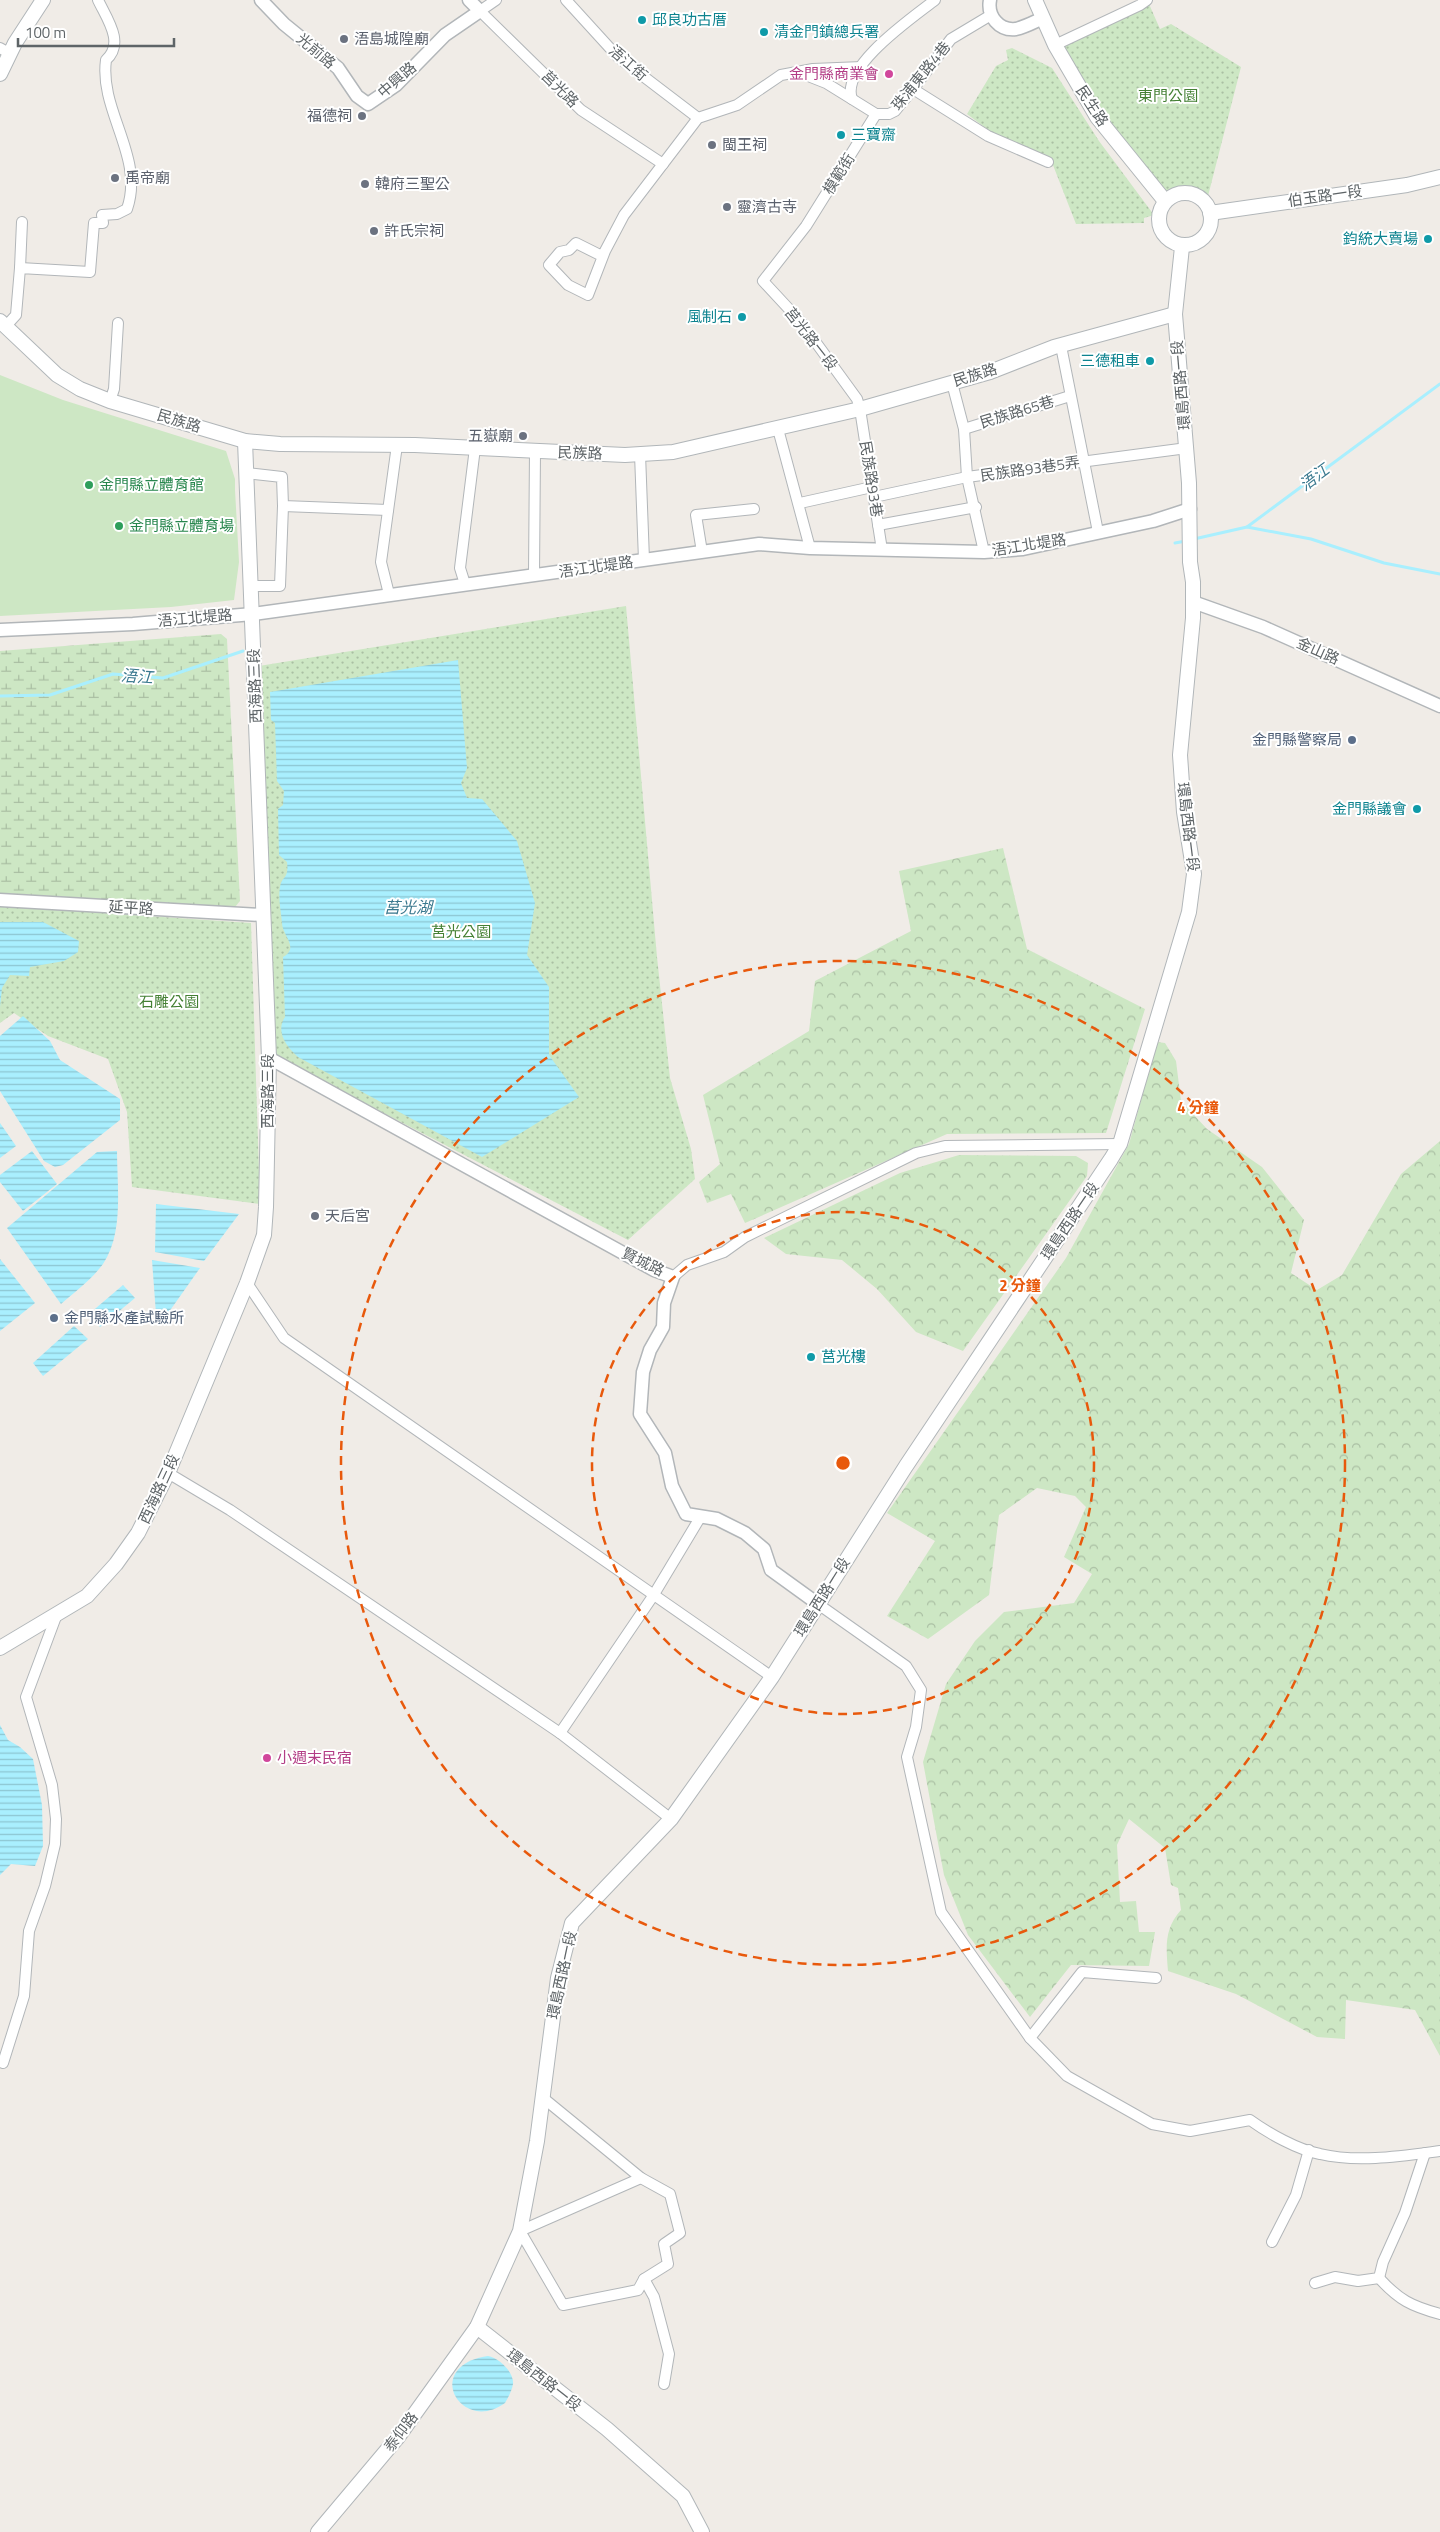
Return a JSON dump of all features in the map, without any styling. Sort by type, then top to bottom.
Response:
[{"type":"main road","points":[[0,74],[5,51],[43,0]]},
{"type":"main road","name":"民生路","points":[[1035,0],[1055,45],[1097,117],[1165,201]]},
{"type":"main road","name":"伯玉路一段","points":[[1210,213],[1407,185],[1440,177]]},
{"type":"main road","points":[[1179,193],[1195,195],[1202,200],[1210,213],[1209,229],[1205,236],[1192,244],[1182,247],[1168,240],[1159,226],[1160,208],[1165,201],[1179,193]]},
{"type":"main road","name":"環島西路一段","points":[[702,2532],[683,2496],[607,2429],[477,2327],[520,2232],[537,2141],[558,1978],[572,1923],[672,1819],[772,1677],[906,1466],[1120,1144],[1175,962],[1194,884],[1184,812],[1180,754],[1193,602],[1187,448],[1175,314],[1182,247]]},
{"type":"main road","name":"民族路","points":[[3,324],[70,384],[110,401],[245,440],[280,444],[397,445],[535,452],[640,454],[673,452],[778,429],[858,404],[952,383],[990,372],[1054,347],[1175,314]]},
{"type":"main road","name":"西海路三段","points":[[0,1648],[87,1596],[116,1564],[138,1533],[168,1473],[247,1283],[264,1235],[269,1058],[245,440]]},
{"type":"main road","name":"泰仰路","points":[[318,2532],[398,2437],[477,2327]]},
{"type":"street","points":[[20,268],[90,272],[94,224],[103,223],[102,215],[116,214],[127,208],[130,199],[131,166],[105,76],[106,60],[113,54],[116,42],[98,0]]},
{"type":"street","name":"光前路","points":[[261,0],[304,40],[338,68],[357,96],[368,104]]},
{"type":"street","name":"中興路","points":[[368,104],[396,84],[476,4],[496,0]]},
{"type":"street","name":"浯江街","points":[[566,0],[618,57],[698,118]]},
{"type":"street","points":[[852,99],[849,93],[850,83],[876,46],[935,0]]},
{"type":"street","points":[[990,0],[991,15],[1000,26],[1015,29],[1043,18]]},
{"type":"street","points":[[1055,45],[1147,0]]},
{"type":"street","name":"莒光路","points":[[476,4],[580,110],[663,164]]},
{"type":"street","name":"珠浦東路4巷","points":[[876,114],[883,116],[895,111],[952,38],[991,15]]},
{"type":"street","points":[[602,256],[576,243],[569,250],[560,252],[549,266],[568,285],[588,295],[602,256],[624,215],[698,118],[737,105],[773,79],[819,68],[862,67]]},
{"type":"street","points":[[797,72],[826,83],[876,114]]},
{"type":"street","points":[[914,89],[988,136],[1048,162]]},
{"type":"street","name":"模範街","points":[[763,281],[801,233],[876,114]]},
{"type":"street","points":[[3,324],[16,315],[22,222]]},
{"type":"street","name":"莒光路一段","points":[[763,281],[801,322],[858,404]]},
{"type":"street","points":[[110,401],[114,389],[118,323]]},
{"type":"street","points":[[1062,346],[1070,396],[1098,532]]},
{"type":"street","name":"民族路65巷","points":[[952,383],[964,429],[967,477],[976,507],[984,552]]},
{"type":"street","name":"民族路65巷","points":[[964,429],[1070,396]]},
{"type":"street","name":"民族路93巷","points":[[858,404],[882,550]]},
{"type":"street","points":[[778,429],[800,503],[810,548]]},
{"type":"street","points":[[389,594],[381,562],[397,445]]},
{"type":"street","points":[[465,584],[460,568],[475,448]]},
{"type":"street","name":"民族路93巷5弄","points":[[800,503],[967,477],[1187,448]]},
{"type":"street","points":[[534,575],[535,452]]},
{"type":"street","points":[[640,454],[644,560]]},
{"type":"street","points":[[246,473],[282,477],[280,586],[252,586]]},
{"type":"street","points":[[282,506],[388,510]]},
{"type":"street","points":[[878,525],[976,507]]},
{"type":"street","points":[[702,552],[696,514],[754,510]]},
{"type":"street","name":"浯江北堤路","points":[[0,630],[133,624],[253,614],[759,544],[810,548],[984,552],[1023,549],[1153,521],[1190,516]]},
{"type":"street","name":"金山路","points":[[1193,602],[1206,609],[1263,627],[1440,706]]},
{"type":"street","name":"延平路","points":[[0,900],[262,915]]},
{"type":"street","name":"賢城路","points":[[269,1058],[654,1270],[673,1277],[664,1303],[663,1326],[650,1350],[643,1372],[640,1414],[665,1453],[672,1486],[686,1514],[717,1519],[745,1533],[764,1549],[772,1570],[818,1604]]},
{"type":"street","points":[[673,1277],[687,1265],[724,1252],[745,1237],[916,1152],[945,1146],[1120,1144]]},
{"type":"street","points":[[247,1283],[284,1338],[772,1677]]},
{"type":"street","points":[[168,1473],[230,1510],[560,1733],[672,1819]]},
{"type":"street","points":[[560,1733],[653,1596],[701,1516]]},
{"type":"street","points":[[818,1604],[906,1666],[921,1690],[916,1727],[907,1757],[942,1912],[1030,2038],[1067,2076],[1152,2124],[1190,2132],[1250,2120],[1266,2132],[1319,2154],[1366,2158],[1440,2151]]},
{"type":"street","points":[[3,2063],[24,1996],[29,1931],[45,1886],[55,1844],[56,1819],[52,1785],[26,1697],[57,1614]]},
{"type":"street","points":[[1030,2038],[1082,1972],[1156,1978]]},
{"type":"street","points":[[542,2096],[641,2178],[670,2194],[680,2233],[664,2244],[668,2264],[644,2279],[638,2290],[563,2306],[520,2232],[641,2178]]},
{"type":"street","points":[[1272,2242],[1296,2195],[1309,2150]]},
{"type":"street","points":[[1379,2278],[1383,2262],[1405,2213],[1425,2153]]},
{"type":"street","points":[[1315,2283],[1336,2277],[1358,2281],[1379,2278]]},
{"type":"street","points":[[1379,2278],[1396,2296],[1424,2310],[1440,2314]]},
{"type":"street","points":[[644,2279],[654,2298],[669,2354],[664,2384]]},
{"type":"green space","name":"東門公園","points":[[1149,4],[1160,29],[1171,24],[1241,67],[1208,196],[1184,185],[1166,191],[1159,187],[1099,113],[1061,46]]},
{"type":"green space","points":[[1012,48],[1052,68],[1099,141],[1154,215],[1144,218],[1144,223],[1076,224],[1051,160],[1007,144],[967,114],[996,66],[1008,60],[1006,50]]},
{"type":"green space","name":"金門縣立體育場","points":[[0,375],[63,400],[226,451],[235,479],[239,562],[234,600],[171,607],[0,616]]},
{"type":"green space","name":"莒光公園","points":[[626,606],[657,957],[670,1078],[691,1149],[695,1179],[628,1240],[272,1055],[259,666]]},
{"type":"green space","points":[[221,634],[227,639],[240,901],[235,907],[0,893],[0,651]]},
{"type":"green space","points":[[1003,848],[1027,949],[1145,1009],[1106,1133],[947,1134],[745,1223],[731,1194],[707,1203],[699,1182],[720,1164],[703,1095],[809,1031],[815,981],[911,931],[899,871]]},
{"type":"green space","name":"石雕公園","points":[[0,906],[251,923],[260,1204],[132,1187],[127,1112],[108,1059],[48,1036],[14,1013],[0,1023]]},
{"type":"green space","points":[[1157,1042],[1165,1043],[1176,1061],[1181,1101],[1207,1129],[1262,1167],[1304,1220],[1291,1273],[1317,1290],[1342,1275],[1401,1174],[1440,1141],[1440,2056],[1415,2010],[1346,2000],[1345,2039],[1317,2037],[1236,1994],[1168,1971],[1167,1939],[1175,1917],[1181,1910],[1178,1888],[1171,1885],[1165,1848],[1129,1819],[1117,1845],[1120,1902],[1136,1901],[1139,1932],[1155,1932],[1149,1966],[1071,1965],[1030,2017],[968,1935],[944,1875],[923,1762],[946,1684],[975,1641],[1004,1612],[1074,1603],[1092,1574],[1064,1557],[1086,1507],[1075,1496],[1037,1488],[999,1515],[989,1595],[928,1639],[887,1616],[935,1541],[887,1513],[1066,1258],[1129,1144]]},
{"type":"green space","points":[[959,1155],[1076,1156],[1088,1163],[1087,1176],[963,1351],[916,1332],[877,1289],[842,1260],[786,1254],[764,1238],[900,1173]]},
{"type":"water","name":"莒光湖","points":[[458,660],[467,768],[461,783],[467,798],[482,799],[517,841],[535,903],[527,955],[549,987],[549,1055],[579,1097],[482,1157],[298,1057],[286,1044],[281,1028],[285,1017],[283,957],[290,950],[290,945],[283,928],[279,900],[280,887],[287,868],[287,862],[279,855],[278,809],[283,805],[284,791],[277,781],[275,723],[271,720],[270,692]]},
{"type":"water","points":[[0,922],[43,922],[79,941],[78,952],[64,961],[30,967],[29,976],[10,975],[2,988],[0,1007]]},
{"type":"water","points":[[23,1016],[50,1041],[60,1060],[120,1099],[120,1120],[63,1165],[55,1167],[44,1161],[0,1091],[0,1036]]},
{"type":"water","points":[[0,1123],[16,1146],[0,1158]]},
{"type":"water","points":[[32,1151],[57,1184],[23,1211],[0,1182],[0,1175]]},
{"type":"water","points":[[117,1151],[117,1224],[110,1252],[94,1275],[61,1304],[7,1228],[97,1152]]},
{"type":"water","points":[[156,1204],[239,1214],[204,1261],[155,1252]]},
{"type":"water","points":[[0,1259],[35,1303],[0,1331]]},
{"type":"water","points":[[152,1260],[200,1268],[164,1319],[156,1314]]},
{"type":"water","points":[[123,1285],[135,1298],[100,1327],[89,1314]]},
{"type":"water","points":[[74,1326],[88,1339],[43,1376],[33,1363]]},
{"type":"water","points":[[0,1725],[8,1740],[20,1747],[33,1759],[42,1805],[43,1846],[35,1866],[11,1864],[0,1875]]},
{"type":"water","points":[[488,2356],[501,2363],[508,2370],[513,2379],[513,2384],[505,2403],[489,2411],[474,2411],[463,2405],[455,2395],[452,2384],[456,2372],[468,2362]]},
{"type":"waterway","name":"浯江","points":[[1194,539],[1247,527],[1440,384]]},
{"type":"waterway","points":[[1247,527],[1311,539],[1384,563],[1440,574]]},
{"type":"waterway","name":"浯江","points":[[1175,543],[1186,541]]},
{"type":"waterway","name":"浯江","points":[[0,696],[50,695],[113,674],[163,678],[243,651]]},
{"type":"place","name":"邱良功古厝","points":[[642,20]]},
{"type":"place","name":"清金門鎮總兵署","points":[[764,32]]},
{"type":"place","name":"浯島城隍廟","points":[[344,39]]},
{"type":"place","name":"金門縣商業會","points":[[889,74]]},
{"type":"place","name":"福德祠","points":[[362,116]]},
{"type":"place","name":"三寶齋","points":[[841,135]]},
{"type":"place","name":"閩王祠","points":[[712,145]]},
{"type":"place","name":"禹帝廟","points":[[115,178]]},
{"type":"place","name":"韓府三聖公","points":[[365,184]]},
{"type":"place","name":"靈濟古寺","points":[[727,207]]},
{"type":"place","name":"許氏宗祠","points":[[374,231]]},
{"type":"place","name":"鈞統大賣場","points":[[1428,239]]},
{"type":"place","name":"風制石","points":[[742,317]]},
{"type":"place","name":"三德租車","points":[[1150,361]]},
{"type":"place","name":"五嶽廟","points":[[523,436]]},
{"type":"place","name":"金門縣立體育館","points":[[89,485]]},
{"type":"place","name":"金門縣立體育場","points":[[119,526]]},
{"type":"place","name":"金門縣警察局","points":[[1352,740]]},
{"type":"place","name":"金門縣議會","points":[[1417,809]]},
{"type":"place","name":"天后宮","points":[[315,1216]]},
{"type":"place","name":"金門縣水產試驗所","points":[[54,1318]]},
{"type":"place","name":"莒光樓","points":[[811,1357]]},
{"type":"place","name":"小週末民宿","points":[[267,1758]]}]
